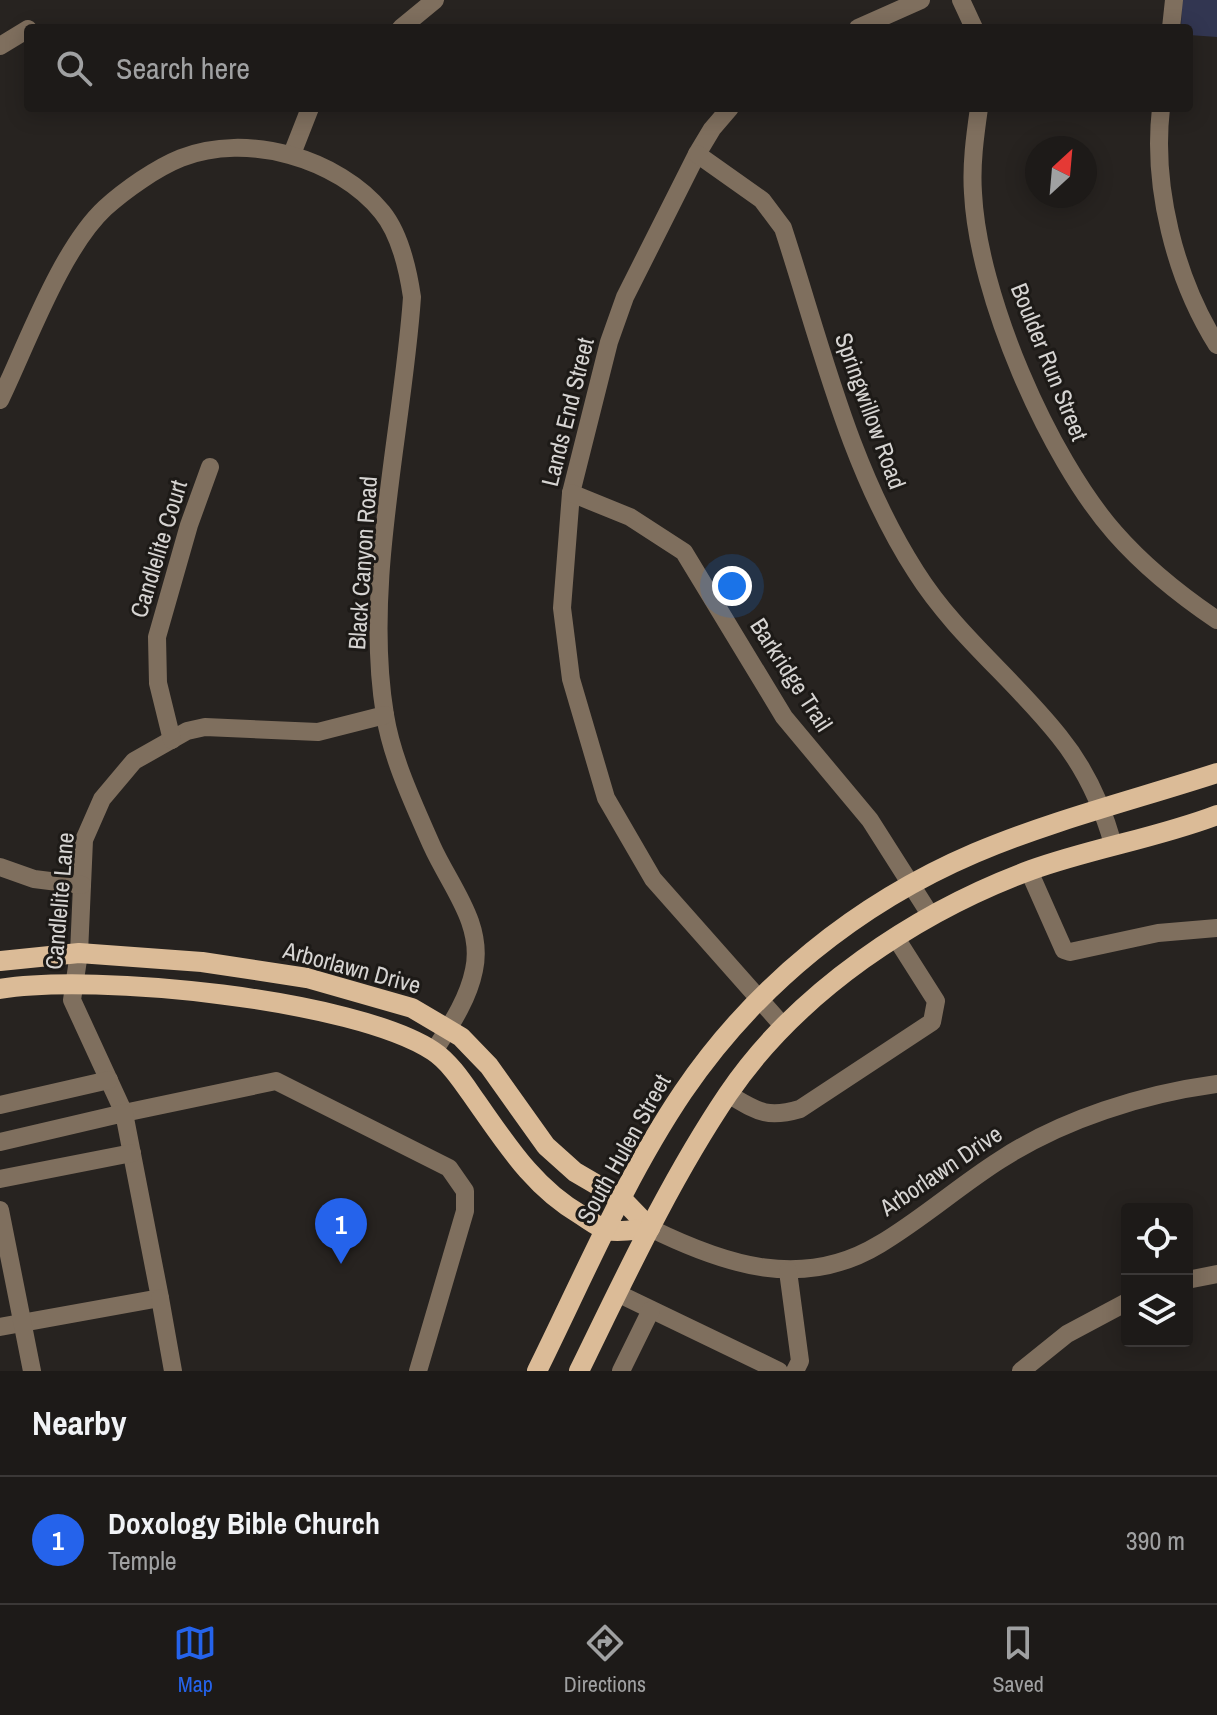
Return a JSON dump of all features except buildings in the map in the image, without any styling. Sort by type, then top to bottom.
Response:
[{"type":"main road","name":"South Hulen Street","points":[[537,1371],[607,1230],[683,1092],[717,1047],[761,999],[830,937],[912,885],[1003,842],[1217,773]]},
{"type":"main road","points":[[579,1371],[650,1228],[728,1094],[784,1027],[863,959],[931,916],[1029,871],[1217,815]]},
{"type":"main road","name":"Arborlawn Drive","points":[[0,961],[79,953],[202,962],[307,978],[412,1008],[448,1028],[489,1066],[546,1146],[582,1177],[623,1200],[650,1228]]},
{"type":"main road","name":"Arborlawn Drive","points":[[0,989],[77,984],[196,992],[356,1020],[434,1051],[466,1087],[520,1163],[545,1191],[607,1230],[650,1228]]},
{"type":"street","points":[[406,24],[435,0]]},
{"type":"street","points":[[867,24],[921,0]]},
{"type":"street","points":[[961,0],[972,24]]},
{"type":"street","points":[[1171,24],[1174,0]]},
{"type":"street","points":[[0,46],[24,31]]},
{"type":"street","points":[[292,154],[308,112]]},
{"type":"street","name":"Lands End Street","points":[[727,112],[697,154],[625,297],[609,342],[571,493],[562,608],[571,679],[606,798],[653,879],[707,944],[784,1027]]},
{"type":"street","name":"Boulder Run Street","points":[[979,112],[973,195],[988,276],[1005,331],[1052,441],[1083,492],[1115,534],[1165,582],[1217,620]]},
{"type":"street","points":[[1161,112],[1161,181],[1174,241],[1197,310],[1217,345]]},
{"type":"street","name":"Black Canyon Road","points":[[0,400],[72,252],[105,208],[181,158],[224,148],[292,154],[328,170],[383,212],[408,272],[412,297],[381,582],[379,643],[385,715],[393,748],[433,848],[471,920],[474,969],[460,1011],[434,1051]]},
{"type":"street","name":"Springwillow Road","points":[[697,154],[762,200],[783,228],[860,465],[880,510],[916,573],[988,663],[1059,736],[1103,810],[1113,844]]},
{"type":"street","name":"Candlelite Court","points":[[172,740],[158,683],[157,637],[189,525],[210,467]]},
{"type":"street","name":"Barkridge Trail","points":[[571,493],[630,517],[684,552],[784,717],[870,820],[931,916]]},
{"type":"street","name":"Candlelite Lane","points":[[173,1371],[124,1113],[72,1000],[77,984],[84,840],[102,799],[134,761],[172,740],[205,727],[318,732],[385,715]]},
{"type":"street","points":[[0,867],[34,879],[82,885]]},
{"type":"street","points":[[1029,871],[1064,950],[1070,952],[1158,933],[1217,928]]},
{"type":"street","points":[[728,1094],[759,1112],[778,1115],[800,1109],[932,1022],[936,1001],[896,938]]},
{"type":"street","points":[[0,1105],[109,1080]]},
{"type":"street","points":[[0,1142],[276,1081],[449,1168],[465,1191],[465,1211],[418,1371]]},
{"type":"street","name":"Arborlawn Drive","points":[[650,1228],[730,1263],[788,1271],[863,1253],[1002,1158],[1078,1122],[1151,1097],[1217,1084]]},
{"type":"street","points":[[0,1179],[132,1153]]},
{"type":"street","points":[[0,1210],[32,1371]]},
{"type":"street","points":[[788,1271],[800,1361],[795,1371]]},
{"type":"street","points":[[1193,1279],[1217,1274]]},
{"type":"street","points":[[617,1293],[779,1371]]},
{"type":"street","points":[[0,1327],[160,1298]]},
{"type":"street","points":[[1021,1371],[1067,1334],[1121,1305]]},
{"type":"street","points":[[621,1371],[651,1310]]},
{"type":"shaded area","points":[[1182,0],[1217,0],[1217,37],[1193,35],[1193,24],[1181,24]]},
{"type":"place","name":"Doxology Bible Church","points":[[341,1264]]}]
